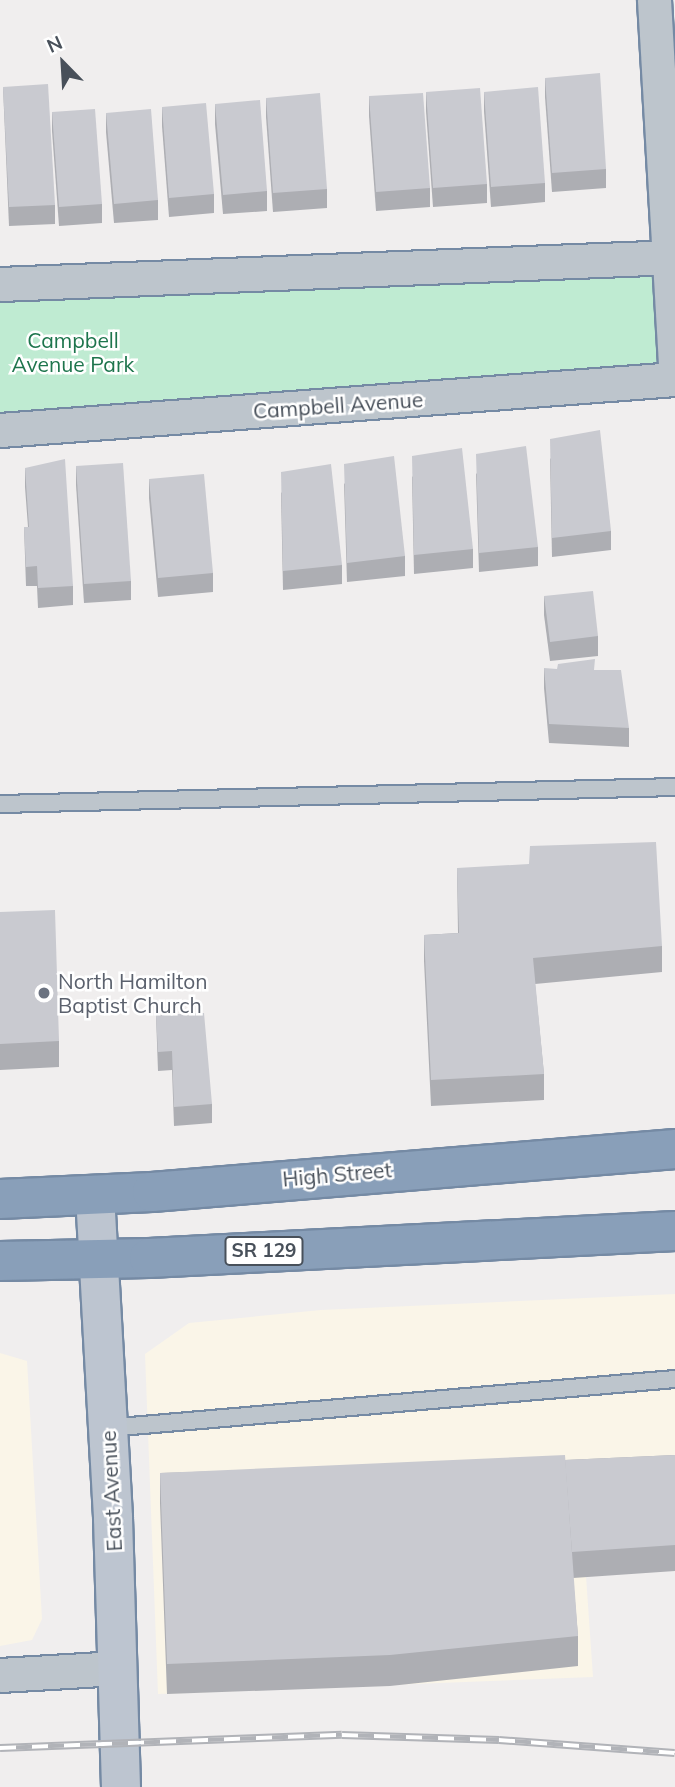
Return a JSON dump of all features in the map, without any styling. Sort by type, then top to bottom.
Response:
[{"type":"highway","name":"High Street","points":[[0,1199],[95,1195],[675,1149]]},
{"type":"highway","name":"SR 129","points":[[0,1261],[98,1259],[675,1231]]},
{"type":"street","points":[[654,0],[671,257],[675,365]]},
{"type":"street","points":[[0,284],[671,257]]},
{"type":"street","name":"Campbell Avenue","points":[[0,430],[675,379]]},
{"type":"street","name":"East Avenue","points":[[95,1195],[108,1428],[121,1787]]},
{"type":"street","points":[[0,1675],[117,1668]]},
{"type":"lane","points":[[0,804],[675,787]]},
{"type":"lane","points":[[108,1428],[675,1379]]},
{"type":"shaded area","points":[[675,1294],[675,1570],[586,1576],[593,1677],[158,1694],[145,1354],[189,1323],[321,1310]]},
{"type":"shaded area","points":[[0,1353],[27,1361],[42,1619],[32,1640],[0,1646]]},
{"type":"green space","name":"Campbell Avenue Park","points":[[675,257],[675,379],[0,430],[0,284]]},
{"type":"building","points":[[600,73],[606,169],[552,173],[545,78]]},
{"type":"building","points":[[48,84],[55,205],[9,207],[3,87]]},
{"type":"building","points":[[538,87],[545,183],[491,187],[484,92]]},
{"type":"building","points":[[480,88],[487,184],[433,188],[426,92]]},
{"type":"building","points":[[320,93],[327,189],[273,193],[266,98]]},
{"type":"building","points":[[423,93],[430,188],[376,192],[369,96]]},
{"type":"building","points":[[260,100],[267,191],[223,195],[215,104]]},
{"type":"building","points":[[206,103],[214,194],[169,198],[162,107]]},
{"type":"building","points":[[95,109],[102,204],[59,207],[52,112]]},
{"type":"building","points":[[151,109],[158,200],[114,204],[106,113]]},
{"type":"building","points":[[600,430],[611,531],[552,538],[550,439]]},
{"type":"building","points":[[526,446],[538,547],[479,553],[476,454]]},
{"type":"building","points":[[462,448],[473,549],[414,555],[412,456]]},
{"type":"building","points":[[394,456],[405,556],[347,563],[344,464]]},
{"type":"building","points":[[65,459],[73,586],[38,588],[37,566],[26,567],[24,527],[29,527],[25,468]]},
{"type":"building","points":[[123,463],[131,581],[84,584],[76,466]]},
{"type":"building","points":[[331,464],[342,565],[283,571],[281,472]]},
{"type":"building","points":[[204,474],[213,573],[158,578],[149,479]]},
{"type":"building","points":[[593,591],[598,636],[550,642],[544,596]]},
{"type":"building","points":[[595,659],[594,670],[621,670],[629,728],[549,724],[544,668],[557,669],[558,664]]},
{"type":"building","points":[[656,842],[662,946],[533,958],[544,1074],[431,1080],[424,935],[459,933],[457,868],[529,864],[530,846]]},
{"type":"building","points":[[55,910],[59,1041],[0,1044],[0,912]]},
{"type":"building","points":[[204,1013],[212,1104],[174,1107],[172,1051],[158,1052],[156,1015]]},
{"type":"building","points":[[565,1455],[578,1636],[390,1655],[167,1664],[160,1473]]},
{"type":"building","points":[[675,1455],[675,1545],[572,1552],[565,1460]]},
{"type":"railway","points":[[0,1748],[342,1735],[499,1740],[675,1753]]},
{"type":"place","name":"North Hamilton Baptist Church","points":[[44,993]]}]
